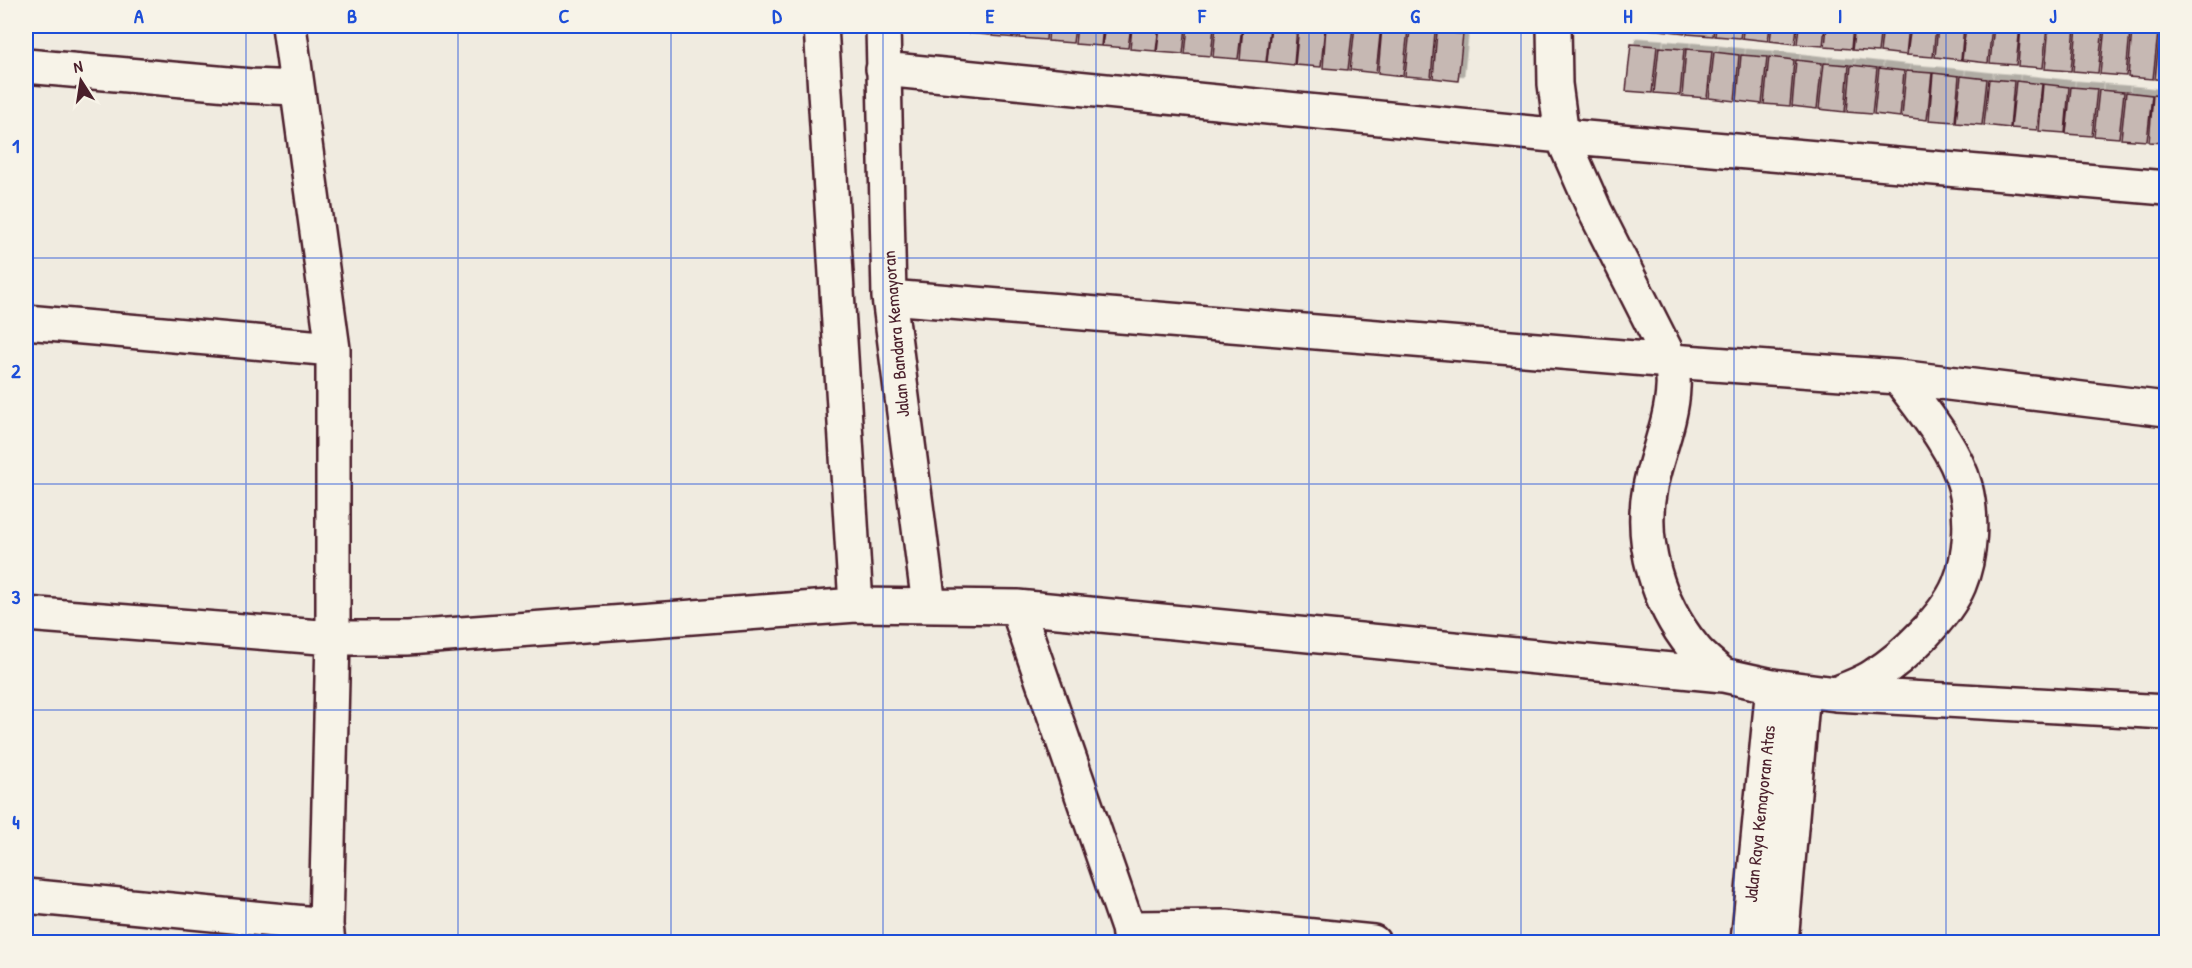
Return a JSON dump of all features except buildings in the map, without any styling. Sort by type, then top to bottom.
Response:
[{"type":"street","points":[[26,896],[327,934],[333,638],[333,349],[289,26]]},
{"type":"street","points":[[821,26],[856,605]]},
{"type":"street","name":"Jalan Bandara Kemayoran","points":[[883,26],[889,297],[929,605]]},
{"type":"street","points":[[1554,26],[1555,84],[1562,136],[1595,211],[1671,361],[1673,388],[1670,408],[1649,490],[1650,556],[1658,589],[1675,622],[1694,649],[1723,675]]},
{"type":"street","points":[[26,66],[296,88]]},
{"type":"street","points":[[883,69],[1562,136],[2166,188]]},
{"type":"street","points":[[889,297],[1671,361],[1898,377],[2166,409]]},
{"type":"street","points":[[26,322],[333,349]]},
{"type":"street","points":[[1836,694],[1875,676],[1909,650],[1944,609],[1959,586],[1968,549],[1969,516],[1965,485],[1951,455],[1898,377]]},
{"type":"street","points":[[26,614],[333,638],[407,638],[856,605],[1017,607],[1723,675],[1788,689],[1836,694],[2166,712]]},
{"type":"street","points":[[1017,607],[1129,935],[1226,927],[1373,942]]},
{"type":"street","name":"Jalan Raya Kemayoran Atas","points":[[1748,942],[1788,689]]},
{"type":"street","name":"Jalan Raya Kemayoran Atas","points":[[1781,942],[1788,689]]}]
